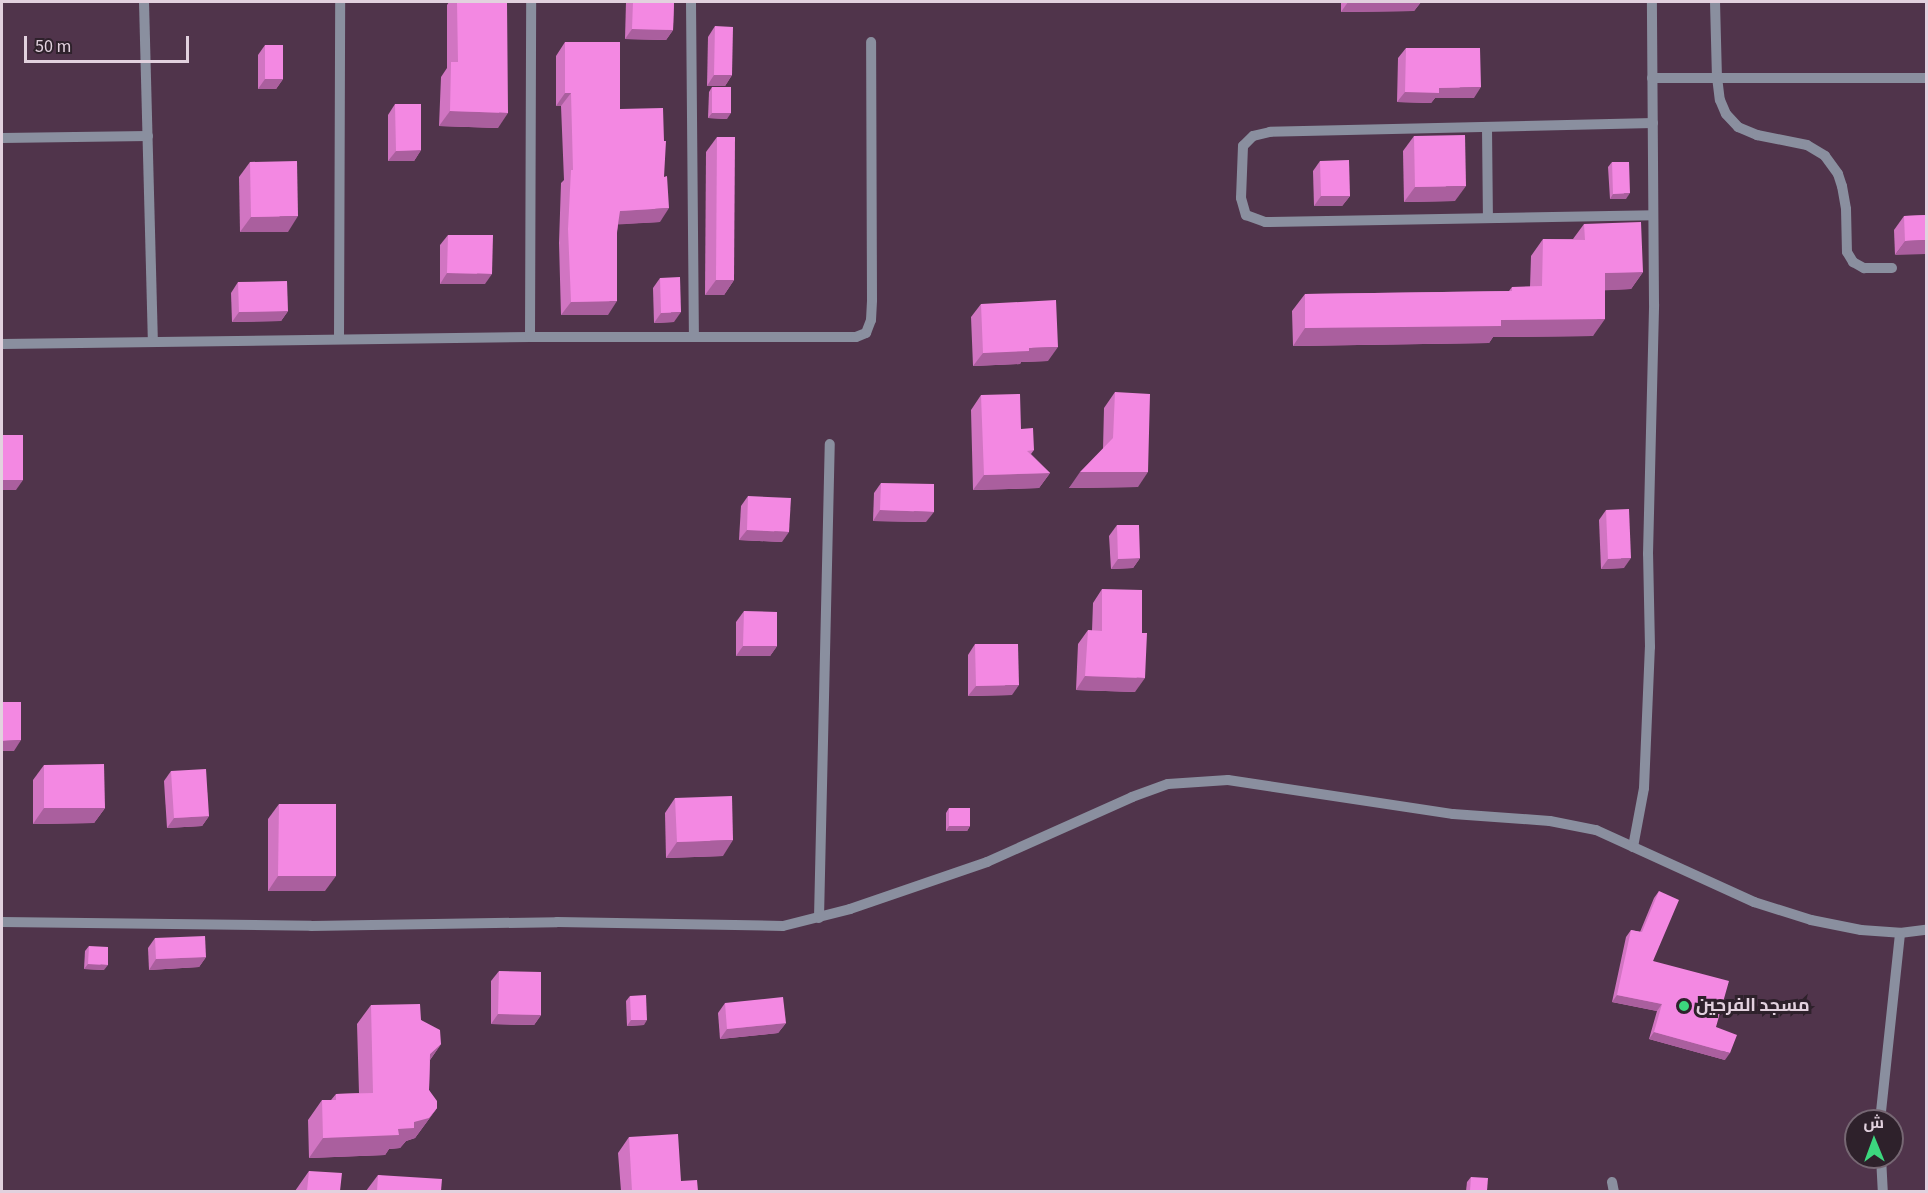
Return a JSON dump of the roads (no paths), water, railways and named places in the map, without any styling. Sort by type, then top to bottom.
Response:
[{"type":"street","points":[[144,2],[153,342]]},
{"type":"street","points":[[339,339],[340,2]]},
{"type":"street","points":[[530,337],[531,2]]},
{"type":"street","points":[[691,2],[694,337]]},
{"type":"street","points":[[1633,847],[1644,788],[1648,713],[1648,554],[1654,381],[1652,2]]},
{"type":"street","points":[[1715,2],[1716,78],[1720,100],[1726,114],[1738,127],[1757,135],[1807,145],[1825,156],[1838,174],[1842,186],[1846,209],[1847,252],[1853,262],[1864,268],[1892,268]]},
{"type":"street","points":[[2,344],[530,337],[856,337],[866,333],[871,320],[871,42]]},
{"type":"street","points":[[1652,78],[1926,78]]},
{"type":"street","points":[[1653,123],[1270,132],[1253,136],[1243,146],[1241,198],[1246,215],[1265,222],[1653,215]]},
{"type":"street","points":[[1487,128],[1488,218]]},
{"type":"street","points":[[2,138],[148,136]]},
{"type":"street","points":[[819,918],[830,444]]},
{"type":"street","points":[[2,922],[310,926],[557,922],[783,926],[819,918],[987,862],[1159,787],[1198,780],[1228,780],[1453,814],[1550,821],[1596,830],[1754,902],[1821,922],[1861,930],[1900,933],[1926,930]]},
{"type":"street","points":[[1881,1109],[1900,933]]},
{"type":"street","points":[[1882,1169],[1883,1191]]},
{"type":"place","name":"مسجد الفرحين","points":[[1684,1006]]}]
